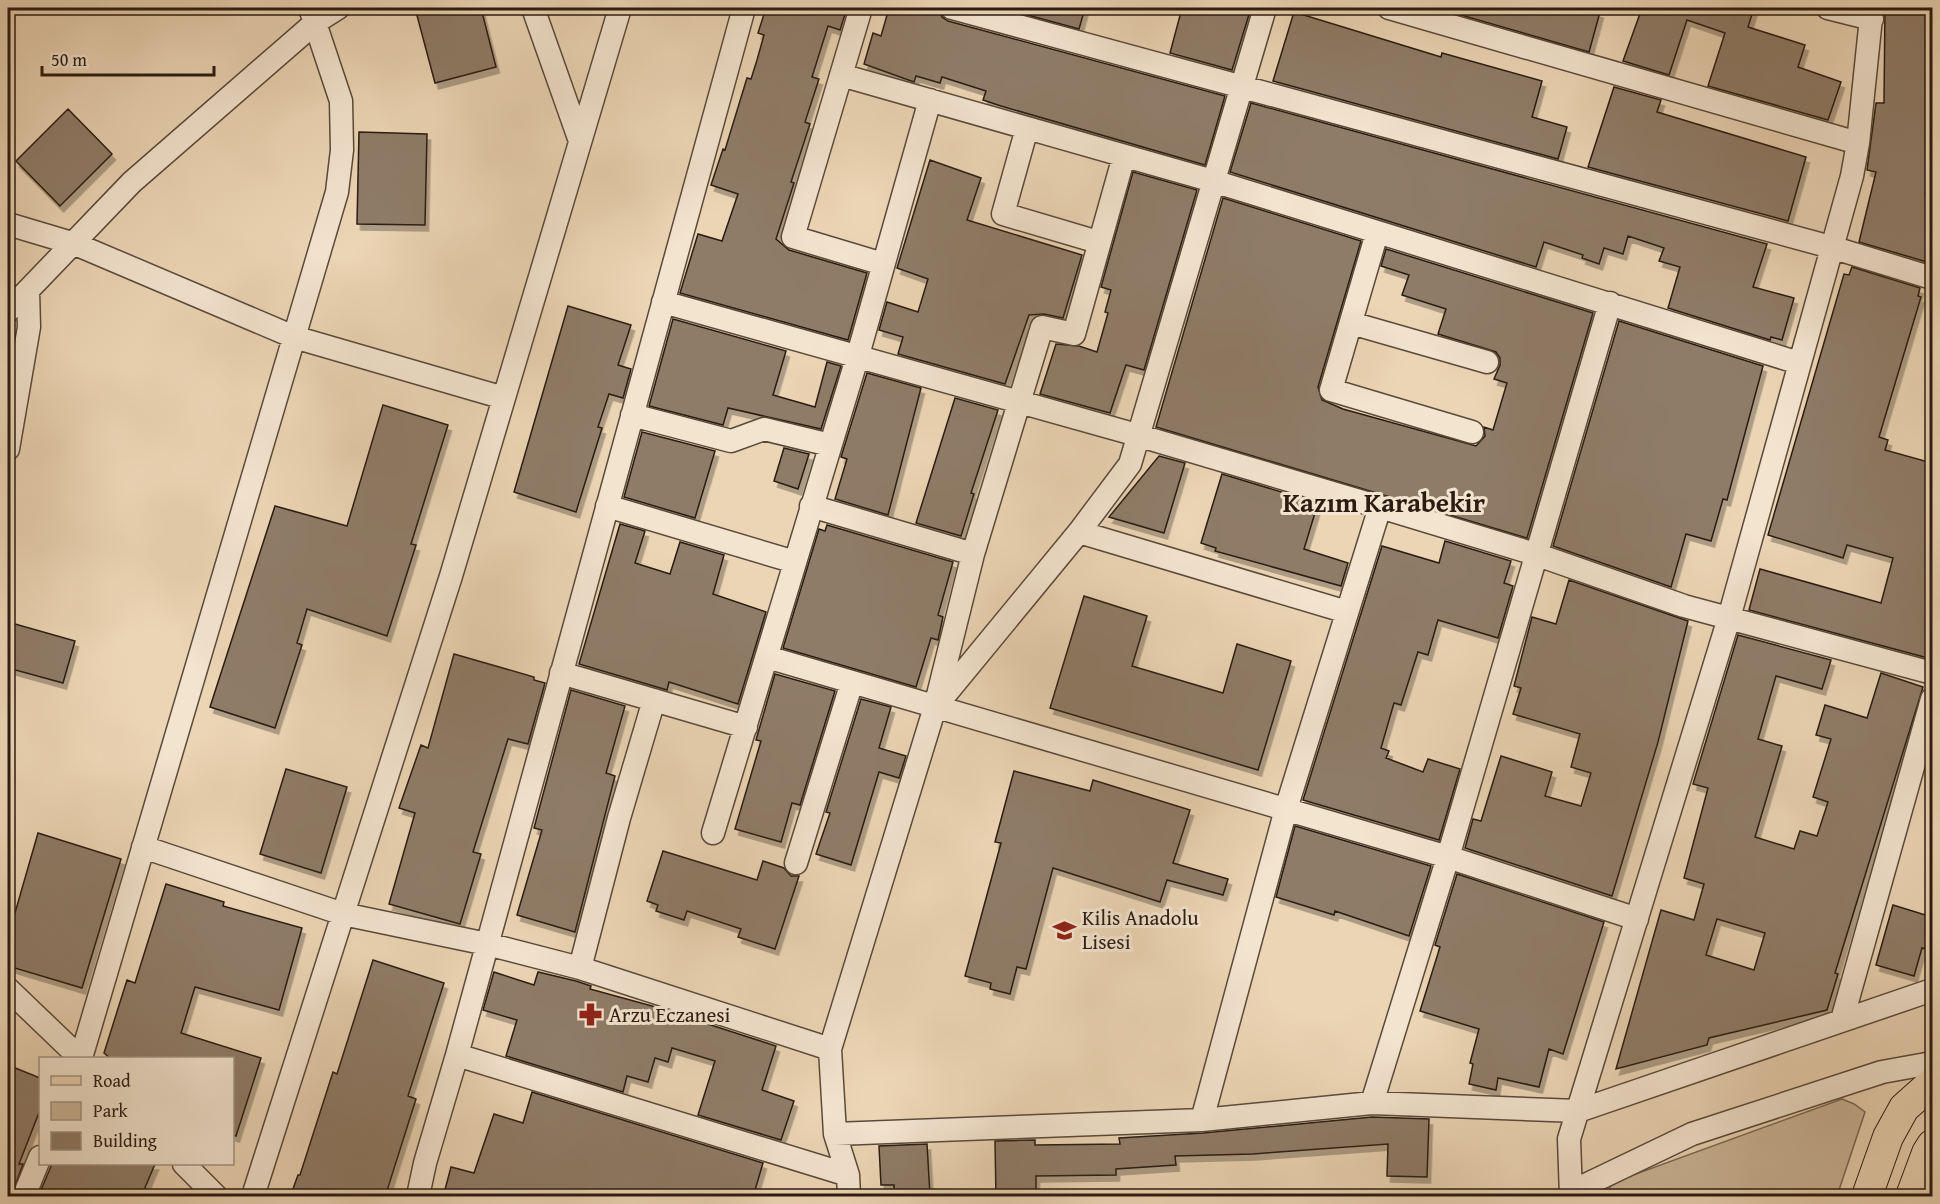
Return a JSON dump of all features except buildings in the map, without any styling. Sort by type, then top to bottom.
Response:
[{"type":"main road","points":[[1867,1197],[1888,1137],[1904,1108],[1932,1083]]},
{"type":"main road","points":[[1911,1197],[1932,1145]]},
{"type":"street","points":[[8,311],[75,244],[132,182],[313,15],[338,8]]},
{"type":"street","points":[[533,8],[580,141]]},
{"type":"street","points":[[254,1197],[451,576],[620,8]]},
{"type":"street","points":[[418,1197],[425,1163],[457,1055],[744,8]]},
{"type":"street","points":[[861,8],[793,237],[883,264]]},
{"type":"street","points":[[952,8],[1832,247],[1932,278]]},
{"type":"street","points":[[935,707],[1079,532],[1130,464],[1265,8]]},
{"type":"street","points":[[1389,8],[1858,143]]},
{"type":"street","points":[[1828,8],[1872,13],[1858,143],[1852,176],[1729,618],[1569,1139],[1571,1194],[1692,1134],[1881,1072],[1932,1063]]},
{"type":"street","points":[[81,1057],[337,192],[342,150],[341,101],[313,15]]},
{"type":"street","points":[[841,75],[1213,180],[1799,363]]},
{"type":"street","points":[[713,833],[858,355],[930,100]]},
{"type":"street","points":[[1027,128],[1003,214],[1098,242]]},
{"type":"street","points":[[849,1186],[835,1134],[830,1050],[935,707],[974,554],[1042,327],[1074,334],[1124,156]]},
{"type":"street","points":[[8,224],[75,244],[294,337],[504,398]]},
{"type":"street","points":[[1377,233],[1331,390],[1472,432]]},
{"type":"street","points":[[8,449],[28,327],[28,290]]},
{"type":"street","points":[[663,302],[1137,435],[1535,554],[1684,606],[1932,673]]},
{"type":"street","points":[[1372,1103],[1448,857],[1610,303]]},
{"type":"street","points":[[1351,322],[1487,362]]},
{"type":"street","points":[[632,415],[731,441],[764,429],[830,445]]},
{"type":"street","points":[[607,506],[795,562]]},
{"type":"street","points":[[811,506],[974,554]]},
{"type":"street","points":[[1202,1120],[1286,808],[1380,507]]},
{"type":"street","points":[[1079,532],[1347,612]]},
{"type":"street","points":[[767,657],[1286,808],[1448,857],[1637,919]]},
{"type":"street","points":[[561,673],[746,728]]},
{"type":"street","points":[[796,863],[852,682]]},
{"type":"street","points":[[1842,1020],[1932,699]]},
{"type":"street","points":[[580,968],[619,818],[654,700]]},
{"type":"street","points":[[143,848],[344,914],[487,944],[580,968],[830,1050]]},
{"type":"street","points":[[8,989],[78,1057]]},
{"type":"street","points":[[835,1134],[1202,1120],[1372,1103],[1578,1111],[1932,990]]},
{"type":"street","points":[[457,1055],[849,1186]]},
{"type":"street","points":[[24,1197],[39,1160]]},
{"type":"street","points":[[185,1165],[216,1197]]},
{"type":"green space","points":[[1842,1099],[1865,1112],[1837,1196],[1608,1196],[1611,1183]]},
{"type":"place","name":"Kilis Anadolu Lisesi","points":[[1064,930]]},
{"type":"place","name":"Arzu Eczanesi","points":[[591,1015]]},
{"type":"district","name":"Kazım Karabekir","points":[[1384,503]]}]
